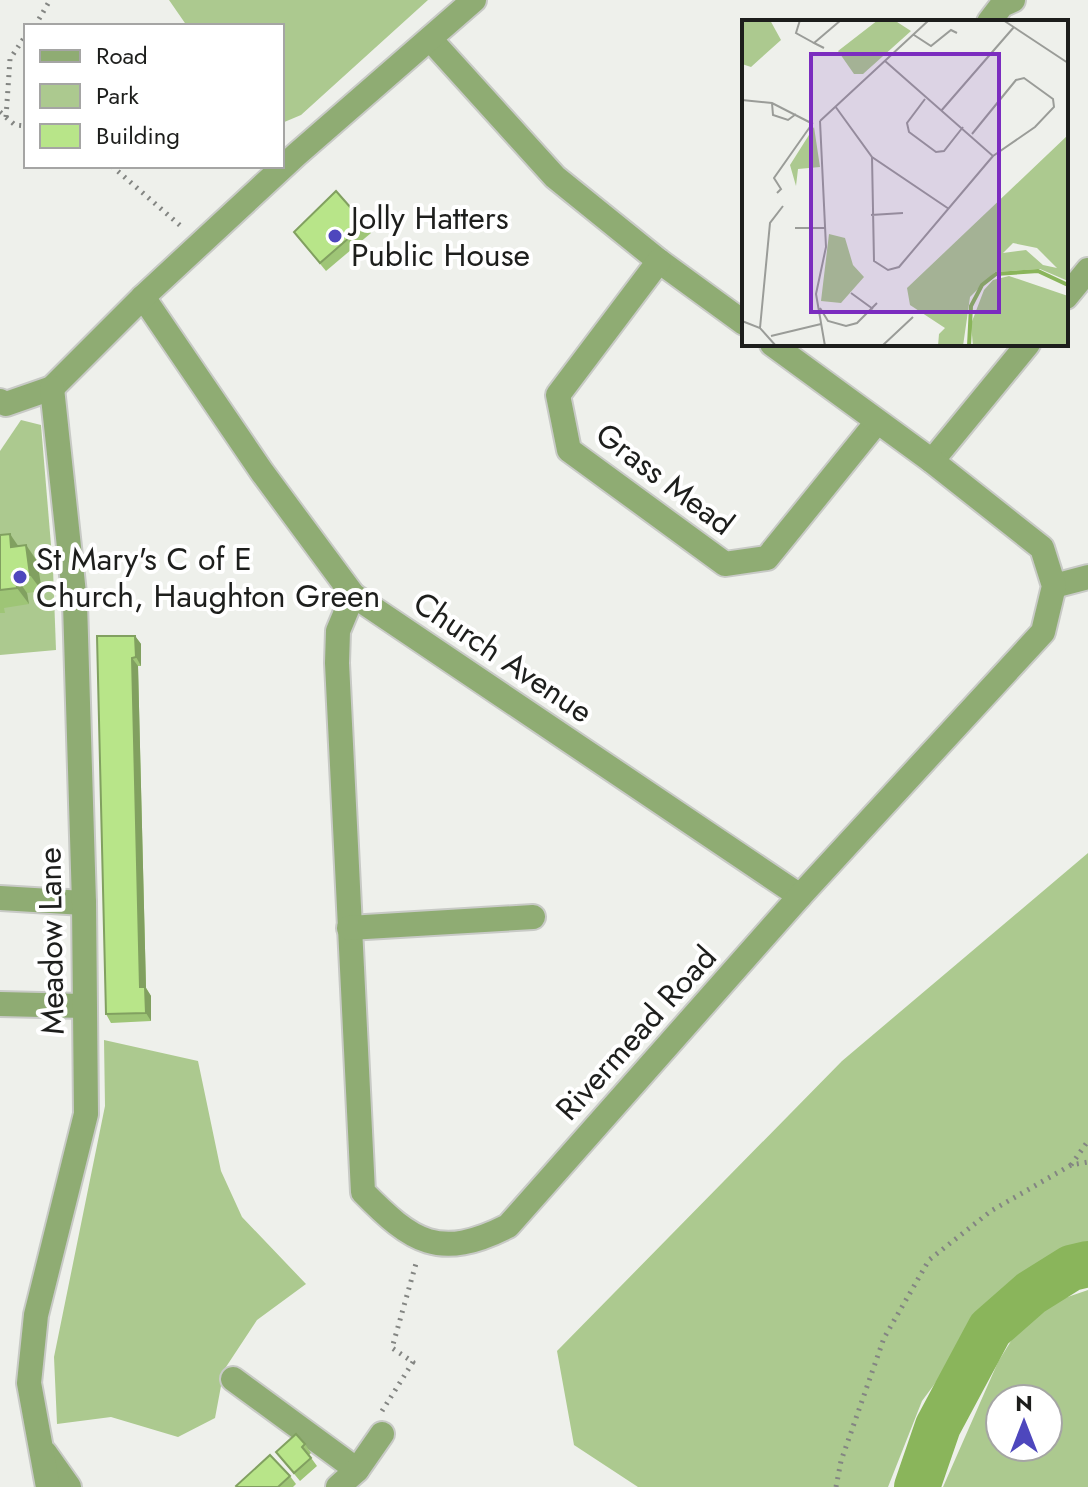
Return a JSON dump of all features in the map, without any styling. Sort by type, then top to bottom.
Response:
[{"type":"street","points":[[284,166],[474,0]]},
{"type":"street","points":[[991,20],[1002,5],[1013,0]]},
{"type":"street","points":[[430,39],[555,177],[659,261],[742,322]]},
{"type":"street","points":[[2,406],[52,388],[143,297],[282,168]]},
{"type":"street","name":"Grass Mead","points":[[659,261],[558,395],[569,450],[725,564],[767,558],[877,422]]},
{"type":"street","points":[[1068,295],[1088,270]]},
{"type":"street","name":"Church Avenue","points":[[143,297],[262,472],[353,595],[800,896]]},
{"type":"street","points":[[775,346],[932,461],[1042,548],[1054,586],[1088,577]]},
{"type":"street","points":[[932,461],[1026,346]]},
{"type":"street","name":"Meadow Lane","points":[[48,1487],[29,1383],[36,1315],[86,1114],[84,903],[75,603],[52,388]]},
{"type":"street","name":"Rivermead Road","points":[[353,595],[338,631],[337,663],[363,1192],[395,1225],[422,1239],[448,1244],[471,1241],[508,1226],[800,896],[1043,632],[1054,586]]},
{"type":"street","points":[[0,898],[84,903]]},
{"type":"street","points":[[349,928],[533,917]]},
{"type":"street","points":[[0,1004],[83,1006]]},
{"type":"street","points":[[233,1379],[357,1470]]},
{"type":"street","points":[[338,1487],[357,1470],[382,1434]]},
{"type":"street","points":[[40,1449],[48,1455],[69,1487]]},
{"type":"path","points":[[36,24],[50,0]]},
{"type":"path","points":[[6,117],[10,59],[24,38]]},
{"type":"path","points":[[0,112],[15,125],[24,126]]},
{"type":"path","points":[[114,168],[200,243]]},
{"type":"path","points":[[1071,1165],[1088,1141]]},
{"type":"path","points":[[836,1487],[841,1461],[884,1338],[929,1260],[991,1211],[1071,1165],[1088,1162]]},
{"type":"path","points":[[382,1434],[382,1409],[413,1362],[392,1348],[422,1239]]},
{"type":"green space","points":[[169,0],[428,0],[301,115],[284,122],[284,24],[186,24]]},
{"type":"green space","points":[[21,420],[41,425],[56,650],[0,655],[0,451]]},
{"type":"green space","points":[[1088,853],[1088,1251],[1065,1254],[1022,1277],[978,1325],[922,1401],[888,1487],[638,1487],[574,1445],[557,1351],[842,1061]]},
{"type":"green space","points":[[104,1040],[198,1061],[221,1171],[242,1217],[306,1284],[257,1320],[224,1370],[215,1418],[178,1437],[111,1417],[57,1424],[54,1357],[105,1106]]},
{"type":"green space","points":[[1088,1290],[1088,1487],[943,1487],[984,1394],[984,1463],[1064,1463],[1064,1383],[989,1383],[1021,1325],[1050,1303]]},
{"type":"building","name":"Jolly Hatters Public House","points":[[336,191],[365,224],[320,263],[294,232]]},
{"type":"building","points":[[10,534],[11,547],[26,545],[30,575],[16,577],[17,588],[0,590],[0,535]]},
{"type":"building","points":[[97,636],[135,636],[136,657],[132,658],[140,987],[145,987],[146,1013],[106,1014]]},
{"type":"building","points":[[296,1434],[311,1458],[294,1473],[276,1452]]},
{"type":"building","points":[[270,1455],[290,1476],[278,1487],[236,1486]]},
{"type":"waterway","points":[[917,1487],[938,1426],[990,1329],[1031,1293],[1071,1268],[1088,1264]]},
{"type":"place","name":"Jolly Hatters Public House","points":[[335,236]]},
{"type":"place","name":"St Mary's C of E Church, Haughton Green","points":[[20,577]]}]
